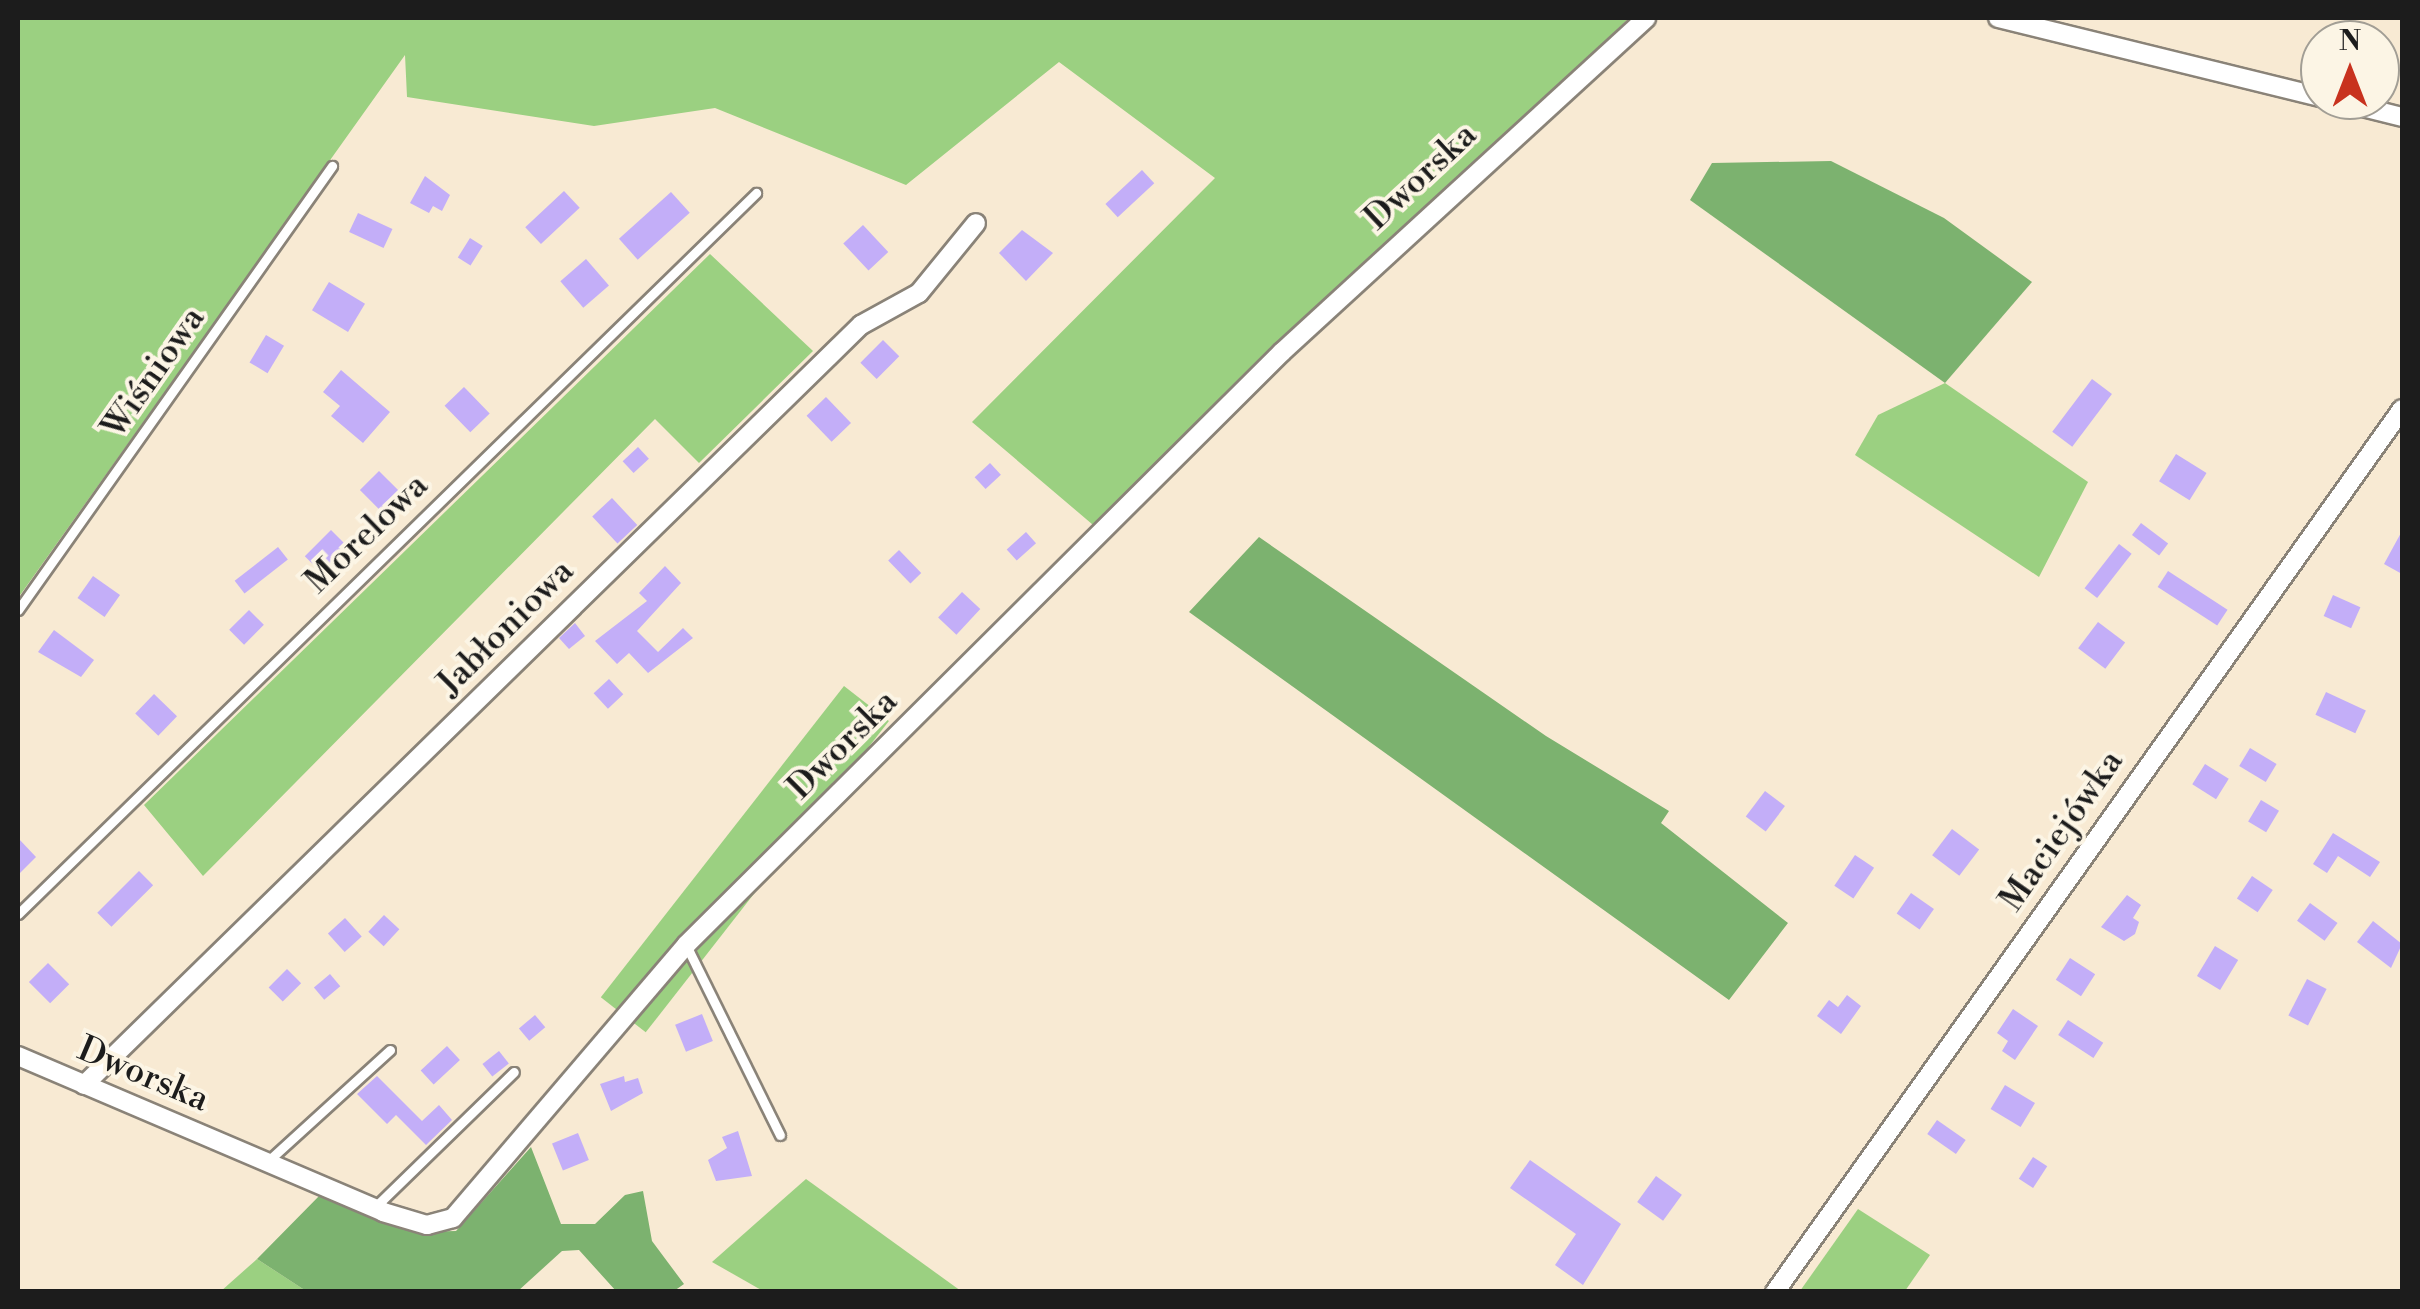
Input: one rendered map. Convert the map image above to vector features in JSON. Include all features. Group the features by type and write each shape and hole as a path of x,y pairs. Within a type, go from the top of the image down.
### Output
{"street":[{"name":"Dworska","path":"18,1056 374,1208 427,1225 442,1224 463,1210 686,946 1282,352 1646,18"},
{"path":"1998,18 2300,92"},
{"name":"Jabłoniowa","path":"84,1085 861,324 919,293 976,223"},
{"name":"Maciejówka","path":"1775,1292 2402,409"}],"lane":[{"name":"Wiśniowa","path":"18,610 332,166"},
{"name":"Morelowa","path":"18,914 756,193"},
{"path":"686,946 780,1135"},
{"path":"266,1162 390,1050"},
{"path":"374,1208 514,1072"}],"green space":[{"path":"18,18 1629,18 1099,530 972,422 1215,178 1059,62 906,185 715,108 594,126 407,97 405,55 18,598"},
{"path":"1831,161 1944,218 2032,282 1945,383 1690,200 1712,163"},
{"path":"710,254 813,351 699,463 655,419 203,876 144,805"},
{"path":"1945,383 2088,482 2039,577 1855,455 1878,415"},
{"path":"1259,537 1546,736 1669,811 1661,823 1788,923 1729,1000 1189,612"},
{"path":"844,686 889,721 646,1032 601,997"},
{"path":"531,1147 561,1224 595,1224 625,1195 643,1191 652,1241 684,1284 674,1291 616,1291 579,1250 562,1251 518,1291 306,1291 257,1259 323,1192 416,1232 456,1231"},
{"path":"806,1179 961,1291 763,1291 712,1262"},
{"path":"1858,1209 1930,1255 1905,1291 1800,1291"},
{"path":"257,1259 306,1291 220,1292"}],"building":[{"path":"1142,170 1154,183 1118,217 1105,204"},
{"path":"425,176 450,195 442,211 433,206 429,213 410,203"},
{"path":"564,191 580,208 541,244 525,227"},
{"path":"671,192 690,213 638,260 619,239"},
{"path":"358,213 392,229 384,248 349,232"},
{"path":"863,225 888,252 868,270 843,243"},
{"path":"1022,230 1053,253 1026,281 999,253"},
{"path":"470,238 483,246 471,265 458,258"},
{"path":"586,259 609,285 583,308 560,281"},
{"path":"329,282 365,304 348,332 312,310"},
{"path":"266,335 284,346 268,373 250,362"},
{"path":"883,340 899,356 877,379 860,363"},
{"path":"341,370 390,412 363,443 331,416 340,406 323,392"},
{"path":"2092,379 2112,394 2072,447 2052,432"},
{"path":"464,387 490,414 470,432 445,406"},
{"path":"826,397 851,423 832,442 807,416"},
{"path":"638,447 649,459 634,473 623,461"},
{"path":"2176,454 2207,473 2190,500 2159,481"},
{"path":"990,463 1001,475 986,489 975,477"},
{"path":"379,471 402,494 383,513 360,490"},
{"path":"612,498 637,525 617,543 592,516"},
{"path":"2141,523 2168,543 2159,555 2132,535"},
{"path":"331,530 347,546 321,572 305,556"},
{"path":"2402,531 2402,574 2384,564"},
{"path":"1026,532 1036,543 1017,561 1007,549"},
{"path":"2119,544 2132,554 2097,598 2085,588"},
{"path":"278,547 288,560 245,593 235,581"},
{"path":"899,550 921,573 910,583 888,560"},
{"path":"665,566 681,583 637,631 658,652 683,628 693,638 648,673 629,653 617,664 595,641 647,601 639,593"},
{"path":"2168,571 2228,610 2217,626 2158,587"},
{"path":"93,576 120,595 105,617 78,598"},
{"path":"962,592 980,609 956,635 938,618"},
{"path":"2333,595 2360,607 2351,628 2324,616"},
{"path":"249,610 264,625 244,645 229,630"},
{"path":"2098,622 2125,642 2105,669 2078,648"},
{"path":"575,623 585,636 569,649 559,638"},
{"path":"54,630 94,660 81,677 38,652"},
{"path":"609,679 623,694 608,709 594,693"},
{"path":"2326,692 2366,711 2355,733 2315,715"},
{"path":"154,694 177,716 158,736 135,713"},
{"path":"2250,748 2277,764 2266,782 2239,766"},
{"path":"2205,764 2229,779 2216,799 2192,784"},
{"path":"1765,791 1785,806 1766,832 1746,817"},
{"path":"2261,800 2279,811 2266,832 2248,821"},
{"path":"1952,829 1979,849 1959,876 1932,855"},
{"path":"2333,833 2380,862 2370,877 2338,856 2327,873 2313,864"},
{"path":"18,838 36,857 18,875"},
{"path":"1855,855 1874,868 1853,899 1834,886"},
{"path":"139,871 153,885 111,927 97,913"},
{"path":"2252,876 2273,890 2258,912 2237,898"},
{"path":"1911,893 1934,909 1920,930 1897,913"},
{"path":"2127,895 2141,905 2133,918 2139,922 2135,934 2124,941 2101,927"},
{"path":"2310,903 2338,923 2325,941 2297,921"},
{"path":"384,915 399,929 384,946 368,932"},
{"path":"345,918 362,937 345,952 328,933"},
{"path":"2373,921 2402,944 2391,968 2357,942"},
{"path":"2215,946 2238,960 2220,990 2197,976"},
{"path":"2070,958 2095,974 2081,996 2056,980"},
{"path":"48,963 69,984 50,1003 29,982"},
{"path":"287,969 301,983 283,1002 269,987"},
{"path":"330,974 340,986 324,1000 314,987"},
{"path":"2307,979 2327,989 2308,1026 2288,1016"},
{"path":"1847,995 1861,1006 1841,1034 1817,1016 1829,1000 1838,1007"},
{"path":"2013,1009 2038,1026 2015,1060 2002,1051 2008,1041 1997,1033"},
{"path":"702,1014 713,1041 686,1052 675,1025"},
{"path":"535,1015 545,1027 529,1041 519,1028"},
{"path":"2068,1020 2103,1043 2093,1058 2058,1035"},
{"path":"447,1046 460,1060 434,1084 421,1071"},
{"path":"499,1051 509,1064 492,1077 482,1064"},
{"path":"377,1076 422,1121 439,1105 452,1120 426,1145 396,1115 387,1124 357,1094"},
{"path":"624,1076 625,1082 638,1078 643,1093 611,1111 600,1084"},
{"path":"2005,1085 2035,1103 2021,1127 1991,1109"},
{"path":"1937,1120 1966,1140 1956,1154 1927,1134"},
{"path":"738,1131 752,1176 716,1181 708,1160 727,1148 722,1137"},
{"path":"578,1133 589,1160 563,1170 552,1143"},
{"path":"2033,1157 2047,1166 2033,1188 2019,1179"},
{"path":"1530,1160 1621,1224 1583,1285 1555,1265 1576,1234 1510,1188"},
{"path":"1656,1176 1682,1195 1663,1221 1637,1202"}]}
